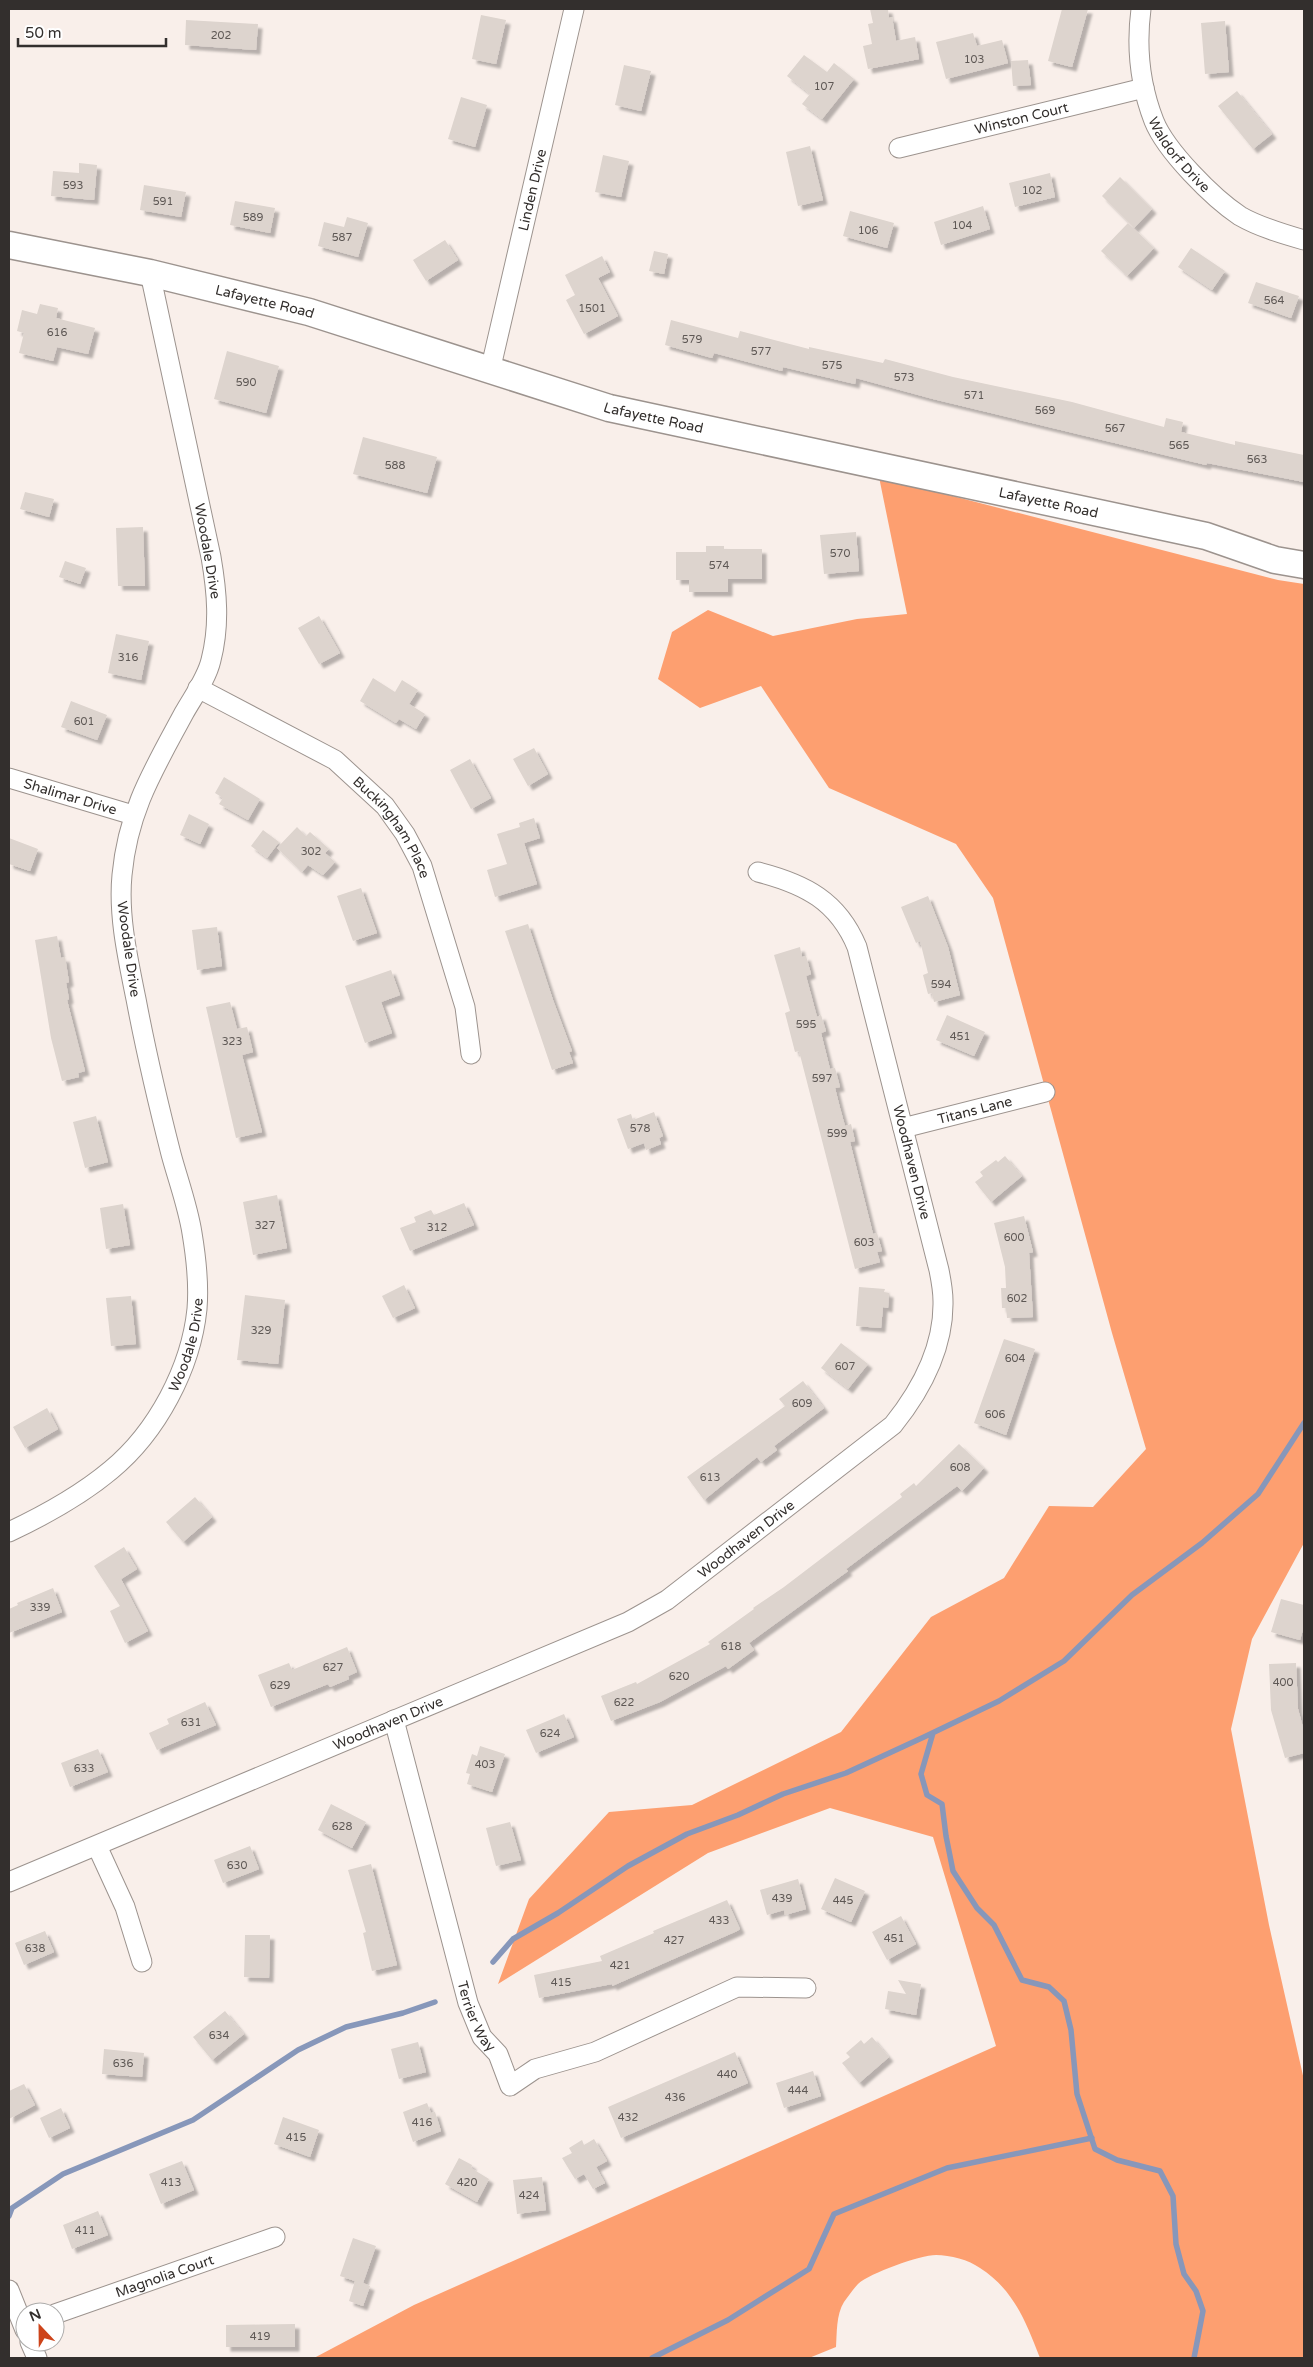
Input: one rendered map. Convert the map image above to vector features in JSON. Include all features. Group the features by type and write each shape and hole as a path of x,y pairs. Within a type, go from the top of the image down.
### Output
{"main road":[{"name":"Lafayette Road","path":"9,245 150,272 308,312 610,408 1206,536 1275,560 1304,565"}],"street":[{"name":"Linden Drive","path":"490,370 574,9"},
{"name":"Waldorf Drive","path":"1141,9 1138,31 1144,88 1155,123 1192,174 1213,196 1242,217 1304,240"},
{"name":"Winston Court","path":"899,148 1144,88"},
{"name":"Woodale Drive","path":"9,1532 46,1514 82,1492 113,1468 131,1449 157,1417 185,1362 193,1335 197,1307 192,1232 149,1071 125,938 121,880 124,848 132,815 155,764 211,662 218,600 211,557 150,272"},
{"name":"Buckingham Place","path":"198,688 335,760 385,806 405,834 422,866 464,1007 471,1054"},
{"name":"Shalimar Drive","path":"9,778 132,815"},
{"name":"Woodhaven Drive","path":"9,1882 628,1622 666,1600 894,1425 921,1386 930,1366 937,1342 943,1301 939,1270 857,948 849,928 830,906 815,895 789,880 758,872"},
{"name":"Titans Lane","path":"903,1128 1045,1092"},
{"name":"Terrier Way","path":"394,1720 468,2002 482,2037 498,2054 510,2086 535,2069 595,2052 737,1988 806,1988"},
{"path":"97,1846 125,1907 142,1962"},
{"name":"Magnolia Court","path":"65,2310 275,2237"},
{"path":"9,2290 15,2304"}],"shaded area":[{"path":"879,477 1278,580 1304,584 1304,1543 1252,1639 1231,1729 1269,1925 1304,2080 1304,2358 1040,2358 1018,2308 1002,2286 980,2268 965,2260 936,2255 896,2265 858,2284 841,2307 837,2324 836,2347 809,2358 314,2358 414,2305 996,2046 933,1837 830,1808 708,1853 498,1984 529,1899 609,1812 692,1805 841,1732 931,1617 1004,1578 1049,1506 1093,1507 1146,1449 1112,1333 993,898 956,844 829,788 761,686 700,708 658,679 672,632 708,610 773,636 857,619 907,614"}],"building":[{"path":"870,9 888,9 889,18 892,17 896,41 915,37 919,59 868,69 863,46 872,44 868,24 873,23"},
{"path":"1062,9 1088,9 1072,67 1048,61"},
{"path":"481,15 506,20 496,64 472,59"},
{"path":"186,20 258,24 256,50 185,45"},
{"path":"1225,21 1229,72 1205,74 1201,23"},
{"path":"973,33 977,46 1002,40 1008,63 946,79 936,42"},
{"path":"804,55 827,72 834,63 854,79 822,119 802,104 810,94 787,76"},
{"path":"1028,60 1031,85 1013,86 1011,61"},
{"path":"624,65 651,71 641,111 615,105"},
{"path":"1237,91 1272,134 1253,149 1218,106"},
{"path":"461,97 487,105 475,147 448,139"},
{"path":"810,146 823,200 798,206 786,152"},
{"path":"603,155 629,161 621,197 595,192"},
{"path":"79,163 97,165 94,200 51,196 53,171 79,173"},
{"path":"1050,173 1055,197 1015,207 1009,183"},
{"path":"1120,177 1152,209 1134,228 1102,196"},
{"path":"144,185 186,192 181,217 140,210"},
{"path":"235,201 275,208 270,233 230,225"},
{"path":"983,206 990,229 941,245 934,222"},
{"path":"850,211 894,223 887,248 843,236"},
{"path":"347,217 368,223 358,257 318,246 324,222 344,227"},
{"path":"1128,223 1154,248 1127,276 1101,251"},
{"path":"445,240 458,260 426,281 413,260"},
{"path":"1191,248 1225,271 1212,290 1178,267"},
{"path":"654,251 668,254 664,274 649,271"},
{"path":"602,256 610,272 598,278 618,316 584,334 566,300 575,295 565,275"},
{"path":"1256,282 1299,296 1291,318 1248,303"},
{"path":"40,304 58,308 56,318 95,328 88,354 57,347 53,361 19,353 24,333 17,331 22,310 37,314"},
{"path":"671,320 738,338 740,331 809,349 809,347 883,363 885,359 953,377 1072,402 1164,427 1166,418 1183,422 1181,432 1235,445 1235,441 1304,455 1304,482 1207,463 1206,465 933,399 856,378 855,384 783,367 782,371 714,353 712,358 665,345"},
{"path":"227,351 279,366 266,413 214,399"},
{"path":"363,437 437,457 427,493 353,474"},
{"path":"25,492 54,499 49,517 20,509"},
{"path":"143,527 145,586 118,586 116,528"},
{"path":"856,532 859,571 824,574 820,535"},
{"path":"706,546 724,546 724,549 762,549 762,579 728,579 728,592 689,592 689,580 676,580 676,552 706,552"},
{"path":"65,561 86,568 80,584 59,577"},
{"path":"319,616 340,653 319,664 298,628"},
{"path":"116,634 149,641 141,680 108,673"},
{"path":"373,678 395,692 402,680 418,690 409,704 425,714 416,729 399,719 396,723 360,701"},
{"path":"71,701 107,715 97,740 61,727"},
{"path":"534,748 548,774 528,786 513,759"},
{"path":"470,759 491,798 471,809 450,770"},
{"path":"224,777 260,799 248,820 219,804 223,798 215,793"},
{"path":"189,814 209,824 200,844 180,835"},
{"path":"534,818 540,838 524,843 537,884 495,897 487,870 507,864 497,834 520,827 519,823"},
{"path":"297,827 306,836 310,832 329,849 325,853 335,862 323,875 308,865 302,872 277,848"},
{"path":"263,830 279,842 267,858 251,846"},
{"path":"9,838 38,849 30,871 9,864"},
{"path":"361,888 377,933 353,941 337,896"},
{"path":"928,896 948,947 960,995 934,1002 932,993 928,994 923,975 928,973 920,941 916,943 901,907"},
{"path":"528,924 572,1051 569,1052 573,1063 552,1070 505,931"},
{"path":"217,927 222,966 197,970 192,930"},
{"path":"57,936 61,958 65,957 69,982 66,983 69,999 67,1000 85,1071 78,1073 79,1077 62,1081 51,1038 35,940"},
{"path":"800,947 802,957 806,956 811,974 806,976 817,1017 821,1015 826,1031 821,1033 830,1069 835,1068 840,1087 835,1088 845,1126 851,1124 855,1141 850,1142 873,1234 877,1233 882,1251 877,1252 880,1262 855,1269 799,1051 795,1052 785,1013 790,1011 774,955"},
{"path":"391,970 400,995 381,1002 392,1033 365,1043 345,986"},
{"path":"230,1002 237,1029 247,1027 253,1052 242,1055 262,1132 236,1138 206,1007"},
{"path":"947,1015 985,1032 974,1056 936,1040"},
{"path":"654,1112 663,1136 659,1138 661,1144 646,1150 644,1143 628,1149 617,1119 631,1114 633,1120"},
{"path":"96,1116 108,1162 85,1168 73,1122"},
{"path":"1005,1156 1022,1176 991,1202 975,1182 983,1176 980,1172"},
{"path":"277,1195 287,1248 253,1255 243,1202"},
{"path":"464,1203 474,1225 410,1251 400,1228 416,1222 414,1217 431,1210 434,1215"},
{"path":"123,1204 130,1245 106,1249 100,1208"},
{"path":"1024,1216 1033,1252 1029,1253 1033,1317 1007,1318 1006,1308 1002,1308 1001,1288 1006,1288 1005,1267 994,1223"},
{"path":"404,1285 415,1308 393,1318 382,1296"},
{"path":"859,1287 885,1289 884,1292 889,1293 888,1308 883,1307 881,1328 856,1326"},
{"path":"245,1295 285,1300 278,1364 237,1360"},
{"path":"131,1296 136,1344 111,1346 106,1298"},
{"path":"1004,1339 1035,1349 1006,1435 974,1423"},
{"path":"841,1343 868,1364 848,1389 821,1368"},
{"path":"803,1381 824,1408 774,1446 777,1450 761,1462 757,1457 704,1500 687,1477 785,1406 779,1399"},
{"path":"47,1408 58,1429 25,1448 13,1427"},
{"path":"959,1444 984,1468 962,1491 957,1486 846,1569 848,1571 749,1643 754,1650 728,1669 726,1666 660,1702 611,1721 601,1696 636,1682 637,1684 710,1644 708,1642 902,1497 900,1494 914,1483 916,1486"},
{"path":"195,1497 212,1517 183,1542 166,1522"},
{"path":"124,1547 137,1569 121,1579 148,1631 125,1643 110,1611 120,1606 94,1566"},
{"path":"53,1588 62,1612 9,1633 9,1609 18,1605 17,1603"},
{"path":"1281,1599 1304,1605 1304,1626 1300,1640 1271,1632"},
{"path":"347,1647 357,1672 348,1676 349,1679 330,1687 328,1684 271,1707 258,1675 289,1663 292,1670"},
{"path":"1296,1663 1298,1709 1304,1731 1304,1753 1285,1758 1271,1710 1269,1664"},
{"path":"205,1702 216,1725 157,1750 149,1733 169,1724 167,1719"},
{"path":"564,1714 574,1737 536,1753 526,1730"},
{"path":"480,1746 505,1754 492,1792 467,1784 470,1774 466,1773 472,1754 477,1756"},
{"path":"98,1749 108,1772 70,1787 61,1763"},
{"path":"331,1804 366,1822 352,1848 318,1830"},
{"path":"510,1822 521,1860 496,1866 486,1828"},
{"path":"250,1846 259,1869 223,1883 214,1860"},
{"path":"371,1864 397,1965 372,1971 363,1933 366,1932 348,1870"},
{"path":"835,1878 865,1891 851,1922 821,1909"},
{"path":"798,1879 806,1909 785,1915 784,1910 767,1915 760,1890"},
{"path":"727,1900 740,1929 737,1931 612,1986 612,1984 539,1998 534,1975 602,1961 600,1956"},
{"path":"901,1916 916,1944 887,1960 872,1932"},
{"path":"45,1931 54,1952 24,1965 15,1943"},
{"path":"245,1935 270,1935 269,1978 244,1977"},
{"path":"898,1980 921,1984 916,2015 885,2009 888,1991 906,1994"},
{"path":"225,2011 244,2034 212,2060 193,2037"},
{"path":"872,2037 889,2057 859,2083 842,2063 850,2057 846,2053 861,2040 864,2044"},
{"path":"418,2042 426,2072 399,2079 391,2049"},
{"path":"104,2049 144,2053 142,2077 102,2074"},
{"path":"735,2052 748,2083 621,2138 608,2107"},
{"path":"813,2071 821,2096 784,2108 776,2083"},
{"path":"24,2084 35,2105 9,2119 9,2091"},
{"path":"427,2103 431,2113 435,2112 441,2131 413,2142 403,2112"},
{"path":"61,2108 70,2128 49,2138 40,2118"},
{"path":"283,2117 319,2130 310,2157 274,2144"},
{"path":"594,2139 607,2161 596,2167 605,2183 593,2189 584,2174 575,2179 562,2158 572,2153 569,2148 582,2140 584,2145"},
{"path":"459,2158 472,2165 471,2168 489,2179 477,2202 445,2184"},
{"path":"182,2161 194,2190 161,2204 149,2174"},
{"path":"542,2177 546,2210 517,2214 513,2180"},
{"path":"98,2211 108,2235 72,2249 63,2225"},
{"path":"353,2238 376,2246 363,2283 370,2286 363,2306 349,2301 355,2281 340,2276"},
{"path":"295,2324 295,2347 226,2347 226,2325"}],"waterway":[{"path":"493,1962 513,1939 558,1913 628,1866 687,1834 738,1815 783,1794 846,1773 999,1701 1064,1661 1132,1595 1202,1543 1258,1494 1304,1423"},
{"path":"933,1733 921,1774 927,1795 942,1804 953,1871 977,1908 994,1925 1022,1980 1049,1987 1064,2001 1071,2030 1077,2094 1095,2149 1117,2160 1160,2171 1173,2196 1176,2244 1184,2274 1196,2291 1203,2311 1194,2358"},
{"path":"9,2216 12,2208 63,2174 193,2120 298,2050 346,2027 403,2013 435,2002"},
{"path":"652,2358 728,2320 809,2269 834,2214 947,2168 1092,2138"}]}
